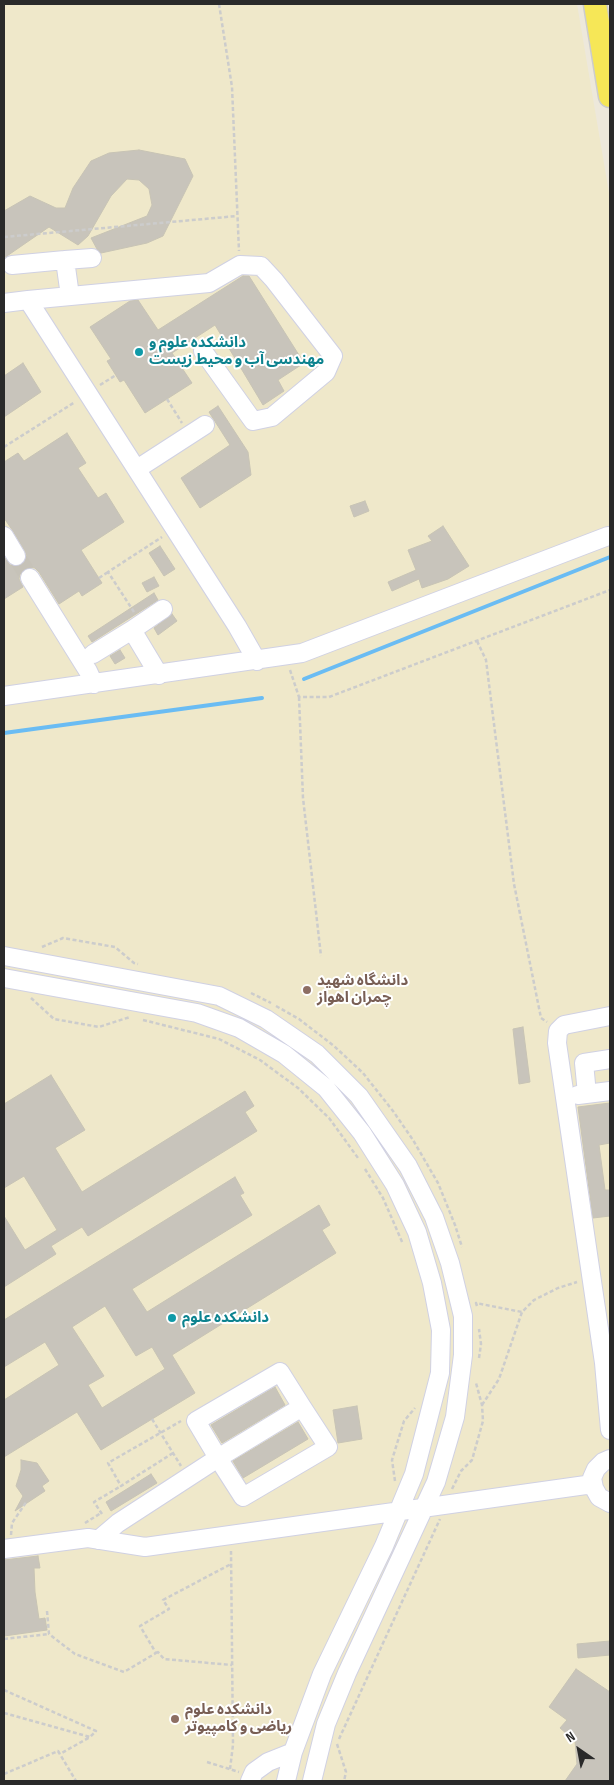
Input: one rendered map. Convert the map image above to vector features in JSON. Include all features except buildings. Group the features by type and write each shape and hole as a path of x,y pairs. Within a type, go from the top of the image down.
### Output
{"main road":[{"path":"595,4 610,96"}],"lane":[{"path":"12,265 92,258"},
{"path":"65,260 70,296"},
{"path":"4,303 209,283 240,265 261,266 333,356 326,372 272,417 253,421 203,351"},
{"path":"28,300 237,626 257,661"},
{"path":"137,469 205,425"},
{"path":"4,536 16,556"},
{"path":"4,696 302,653 608,536"},
{"path":"30,578 88,671 94,684"},
{"path":"94,654 163,609"},
{"path":"137,627 158,674"},
{"path":"286,1781 293,1752 322,1674 384,1546 414,1474 440,1373 441,1330 432,1283 417,1232 395,1185 362,1133 326,1088 284,1054 239,1028 197,1013 8,980 10,957 219,996 266,1019 317,1054 360,1096 408,1166 434,1217 450,1263 463,1316 463,1355 455,1417 436,1482 347,1673 330,1716 312,1781"},
{"path":"610,1016 564,1025 558,1031 557,1043 592,1277 607,1363 610,1430"},
{"path":"587,1094 584,1063 610,1060"},
{"path":"565,1097 610,1091"},
{"path":"280,1372 328,1448 242,1497 218,1458 196,1422 280,1372"},
{"path":"7,1549 88,1538 104,1534 118,1522 302,1407"},
{"path":"610,1459 603,1462 596,1469 592,1478 594,1488 599,1497 610,1503"},
{"path":"104,1534 145,1547 593,1484"},
{"path":"244,1775 254,1772 268,1762 293,1752"}],"path":[{"path":"219,4 232,87 240,265"},
{"path":"4,237 237,216"},
{"path":"4,447 116,375"},
{"path":"167,399 190,435"},
{"path":"99,578 175,529"},
{"path":"108,572 137,627"},
{"path":"299,697 329,697 610,590"},
{"path":"477,640 486,660 514,884 541,1018 558,1031"},
{"path":"285,656 299,697 303,798 321,956"},
{"path":"25,994 54,1019 99,1027 131,1017"},
{"path":"140,1019 219,1039 260,1060 298,1088 329,1118 360,1160"},
{"path":"364,1167 383,1198 404,1247"},
{"path":"482,1405 499,1379 522,1312 534,1300 558,1288 592,1277"},
{"path":"395,1485 392,1460 404,1421 417,1404"},
{"path":"122,1486 108,1463 185,1418"},
{"path":"152,1419 188,1478"},
{"path":"104,1534 94,1502 173,1453"},
{"path":"7,1549 12,1523 27,1502"},
{"path":"230,1769 233,1746 231,1535"},
{"path":"156,1654 140,1626 169,1609 163,1600 231,1564"},
{"path":"47,1611 49,1634"},
{"path":"4,1639 49,1634 75,1654 124,1672 158,1652 164,1660 232,1665"},
{"path":"4,1690 96,1731 90,1737 60,1754"},
{"path":"4,1714 90,1737"},
{"path":"4,1774 58,1751 76,1781"},
{"path":"208,1762 244,1775"}],"shaded area":[{"name":"دانشگاه شهید چمران اهواز","path":"4,4 577,4 610,199 610,1781 4,1781"}],"waterway":[{"path":"304,679 610,557"},
{"path":"4,733 262,698"}],"tunnel":[{"path":"16,556 30,578"}],"place":[{"name":"دانشکده علوم و مهندسی آب و محیط زیست","path":"139,352"},
{"name":"دانشگاه شهید چمران اهواز","path":"307,990"},
{"name":"دانشکده علوم","path":"172,1318"},
{"name":"دانشکده علوم ریاضی و کامپیوتر","path":"175,1719"}]}
